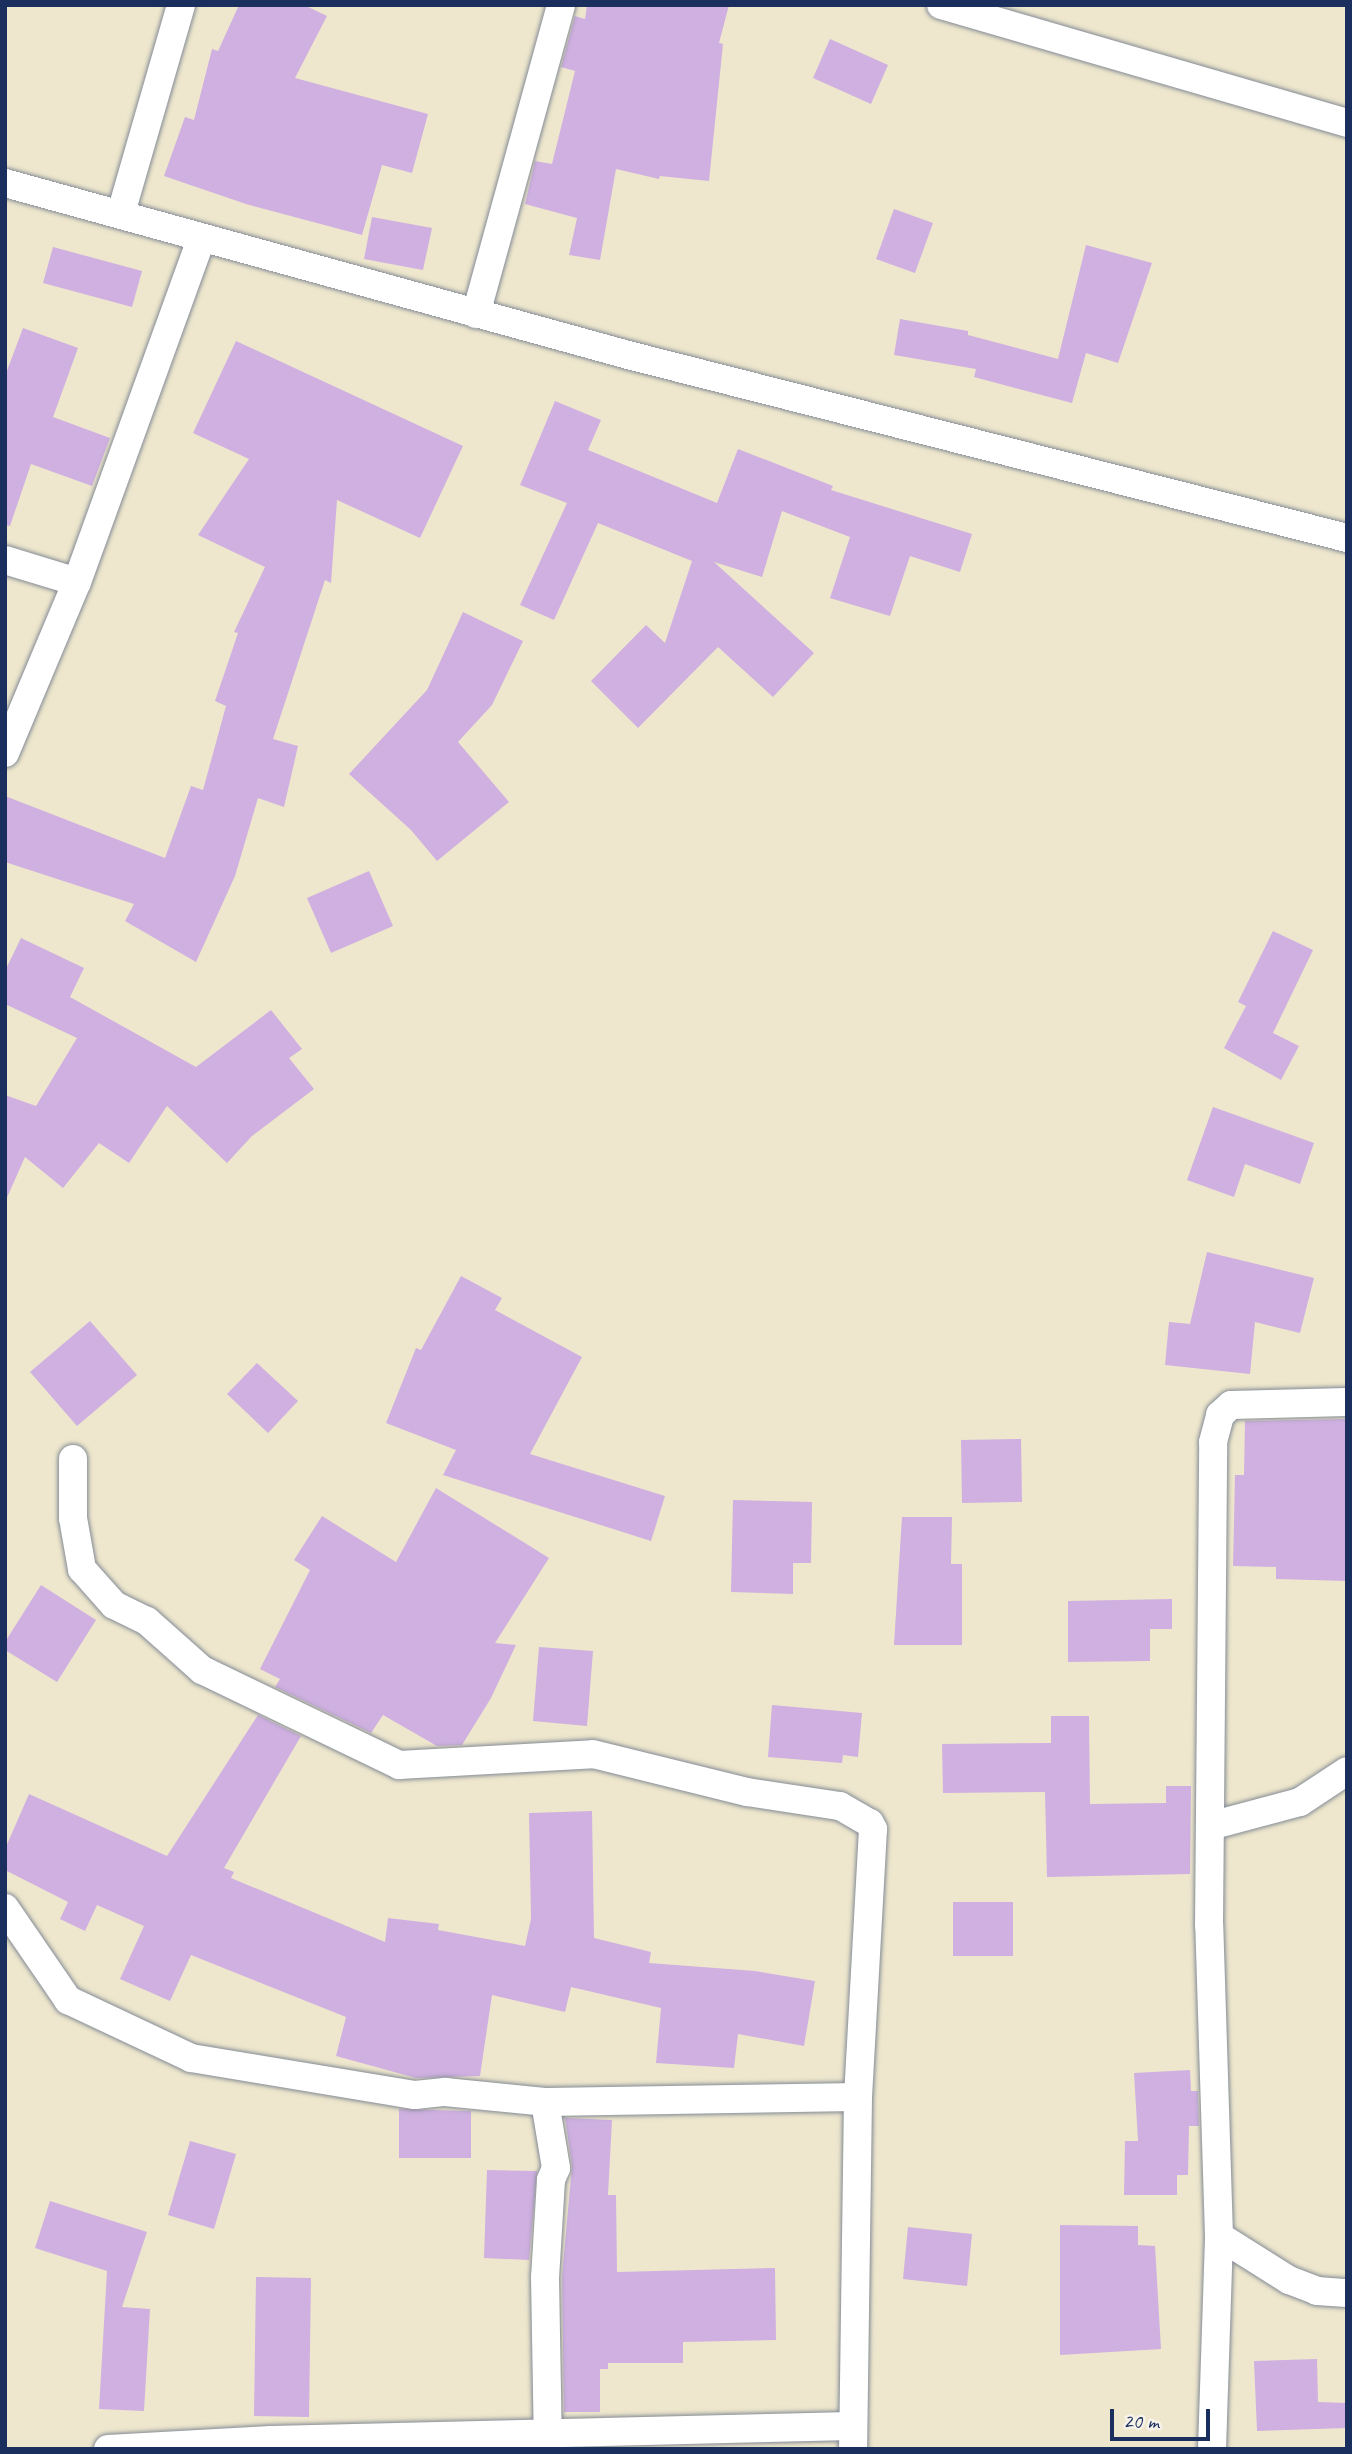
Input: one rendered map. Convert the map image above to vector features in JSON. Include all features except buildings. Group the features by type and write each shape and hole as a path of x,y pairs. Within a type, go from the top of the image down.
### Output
{"street":[{"path":"121,213 180,5"},
{"path":"476,314 561,5"},
{"path":"942,5 1347,123"},
{"path":"5,183 121,213 201,239 476,314 1347,538"},
{"path":"5,753 77,582 201,239"},
{"path":"5,560 77,582"},
{"path":"1212,2449 1219,2236 1210,1826 1213,1442 1220,1415 1231,1405 1347,1402"},
{"path":"73,1459 73,1518 82,1569 114,1605 147,1621 202,1670 399,1765 593,1754 747,1792 840,1806 862,1815 873,1829 858,2097 852,2438 547,2440 518,2436 271,2440 108,2449"},
{"path":"1210,1826 1300,1802 1347,1771"},
{"path":"5,1908 68,2000 191,2058 302,2079 352,2081 415,2095 445,2092 545,2102 858,2097"},
{"path":"545,2102 556,2168 551,2180 545,2277 547,2440"},
{"path":"1219,2236 1289,2280 1317,2291 1347,2293"}]}
